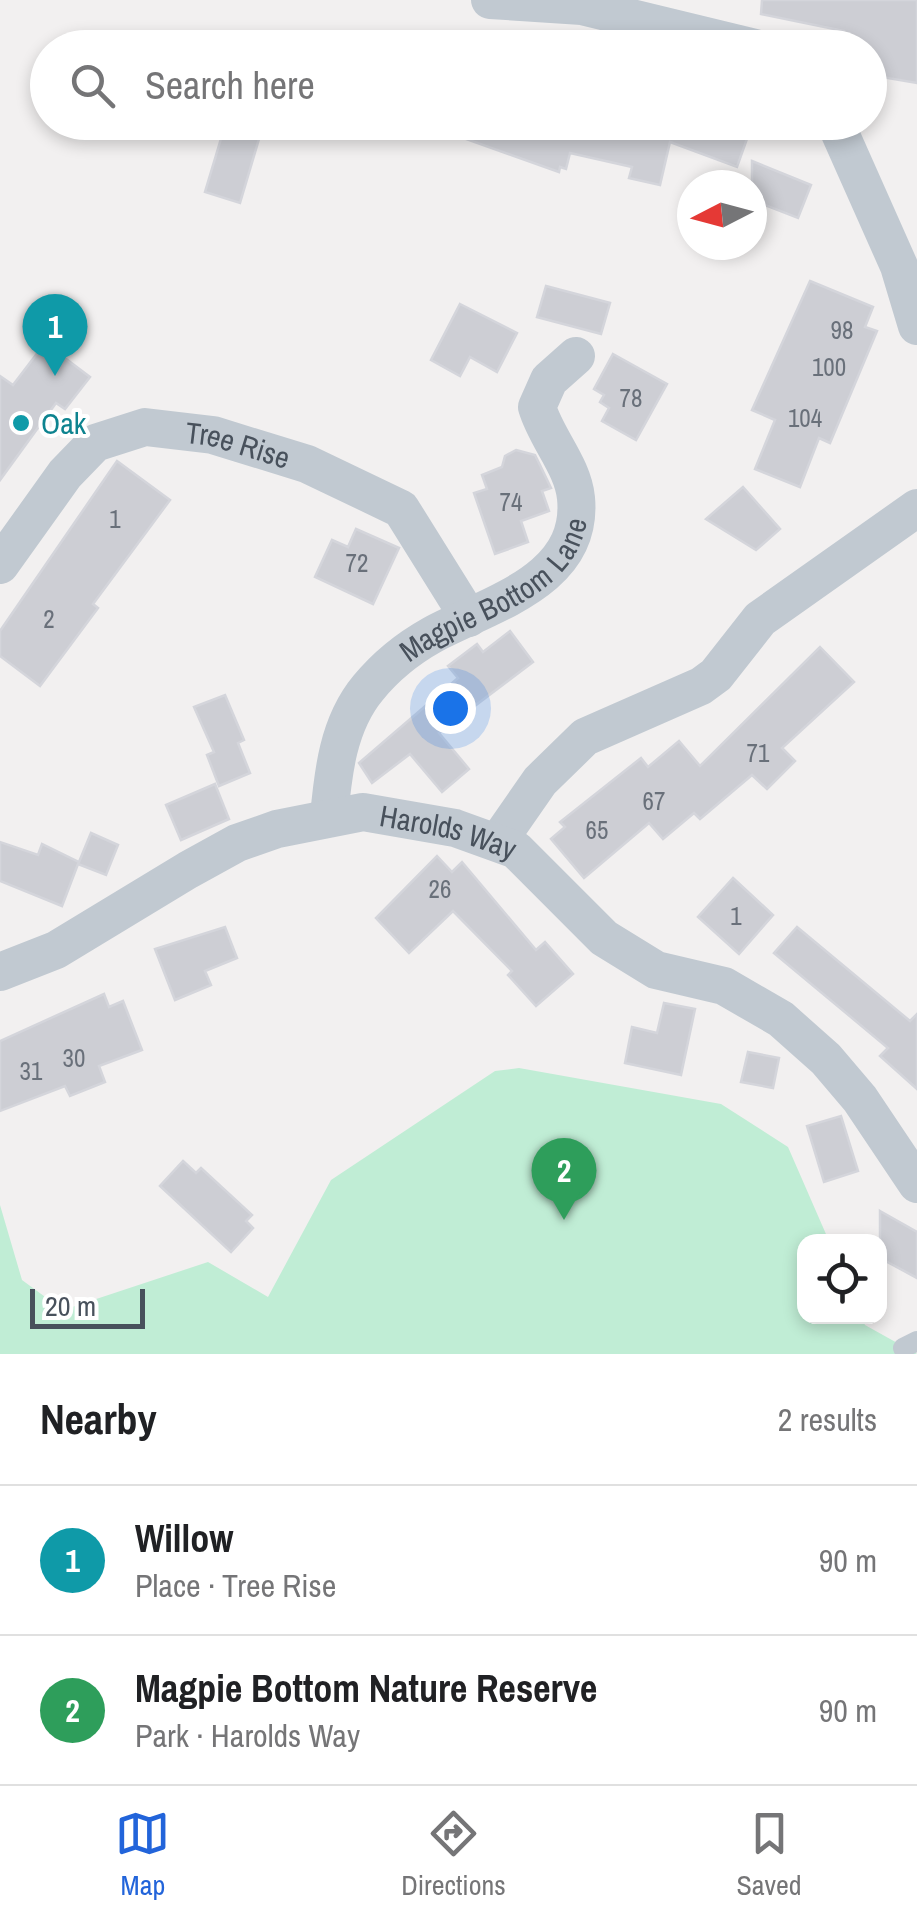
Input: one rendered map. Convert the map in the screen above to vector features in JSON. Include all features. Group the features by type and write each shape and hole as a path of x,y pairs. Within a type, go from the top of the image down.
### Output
{"street":[{"path":"490,0 582,6 681,30"},
{"path":"844,140 908,261 917,326"},
{"name":"Magpie Bottom Lane","path":"329,818 334,762 350,718 366,690 397,657 516,596 546,574 568,542 576,495 537,407 549,380 576,356"},
{"name":"Tree Rise","path":"0,565 65,474 95,443 145,427 213,435 307,464 402,509 469,618"},
{"path":"499,840 540,781 585,737 701,686 716,675 760,620 917,508"},
{"name":"Harolds Way","path":"0,972 56,950 237,844 329,818 363,812 499,840 516,850 604,938 656,970 724,986 781,1020 826,1059 860,1099 917,1184"}],"green space":[{"path":"519,1068 721,1104 788,1147 826,1234 797,1234 797,1324 864,1324 917,1354 0,1354 0,1205 22,1280 63,1310 208,1262 268,1297 331,1180 495,1071"}],"building":[{"path":"762,0 917,0 917,83 887,78 887,30 839,30 761,14"},
{"path":"221,140 259,140 240,203 205,192"},
{"path":"469,140 747,140 737,167 670,142 660,185 629,178 632,167 570,153 566,169 560,167 559,172"},
{"path":"752,161 811,185 798,218 767,206 767,170 752,170"},
{"path":"810,281 873,307 865,327 877,331 830,443 819,438 800,487 755,469 775,420 752,410"},
{"path":"546,286 610,303 601,334 537,317"},
{"path":"460,304 517,333 497,372 470,357 460,376 431,360"},
{"path":"45,343 90,377 65,409 56,403 0,480 0,376 13,385"},
{"path":"613,354 667,384 636,440 602,421 609,408 600,402 604,395 594,389"},
{"path":"516,450 535,455 551,488 542,491 549,511 521,521 528,542 495,554 474,493 487,489 482,475 502,467 505,456"},
{"path":"117,461 170,500 93,604 98,608 40,686 0,656 0,631"},
{"path":"743,487 780,529 756,550 706,519"},
{"path":"356,529 399,548 373,604 315,577 332,540 348,547"},
{"path":"510,631 533,662 439,733 469,769 442,792 410,754 372,783 359,763 458,678 448,666 477,644 483,652"},
{"path":"820,647 854,682 782,748 795,761 767,789 752,775 700,819 694,813 663,839 649,823 584,878 551,839 565,827 560,822 641,758 648,767 679,741 700,766"},
{"path":"225,695 244,740 238,743 250,773 219,786 207,755 214,752 194,707"},
{"path":"215,784 229,819 181,840 166,805"},
{"path":"91,833 118,845 106,875 78,864 62,906 0,881 0,842 38,855 42,844 79,862"},
{"path":"437,856 452,872 462,862 536,950 545,942 573,974 536,1006 508,975 512,971 453,911 409,953 376,918"},
{"path":"733,878 773,915 739,954 698,917"},
{"path":"225,927 237,958 205,971 211,985 175,1000 155,949"},
{"path":"797,927 910,1021 917,1014 917,1089 880,1056 888,1048 774,953"},
{"path":"104,994 109,1007 123,1001 142,1050 99,1066 105,1082 70,1096 65,1086 0,1111 0,1041"},
{"path":"664,1003 695,1009 681,1075 625,1063 632,1027 657,1033"},
{"path":"748,1052 779,1058 773,1088 741,1082"},
{"path":"841,1116 858,1171 824,1182 807,1126"},
{"path":"183,1161 196,1173 201,1168 252,1215 246,1221 253,1228 231,1252 160,1186"},
{"path":"880,1211 917,1232 917,1278 887,1262 887,1234 880,1234"}],"place":[{"name":"Willow","path":"55,376"},
{"name":"Oak","path":"21,423"},
{"name":"Magpie Bottom Nature Reserve","path":"564,1220"}]}
